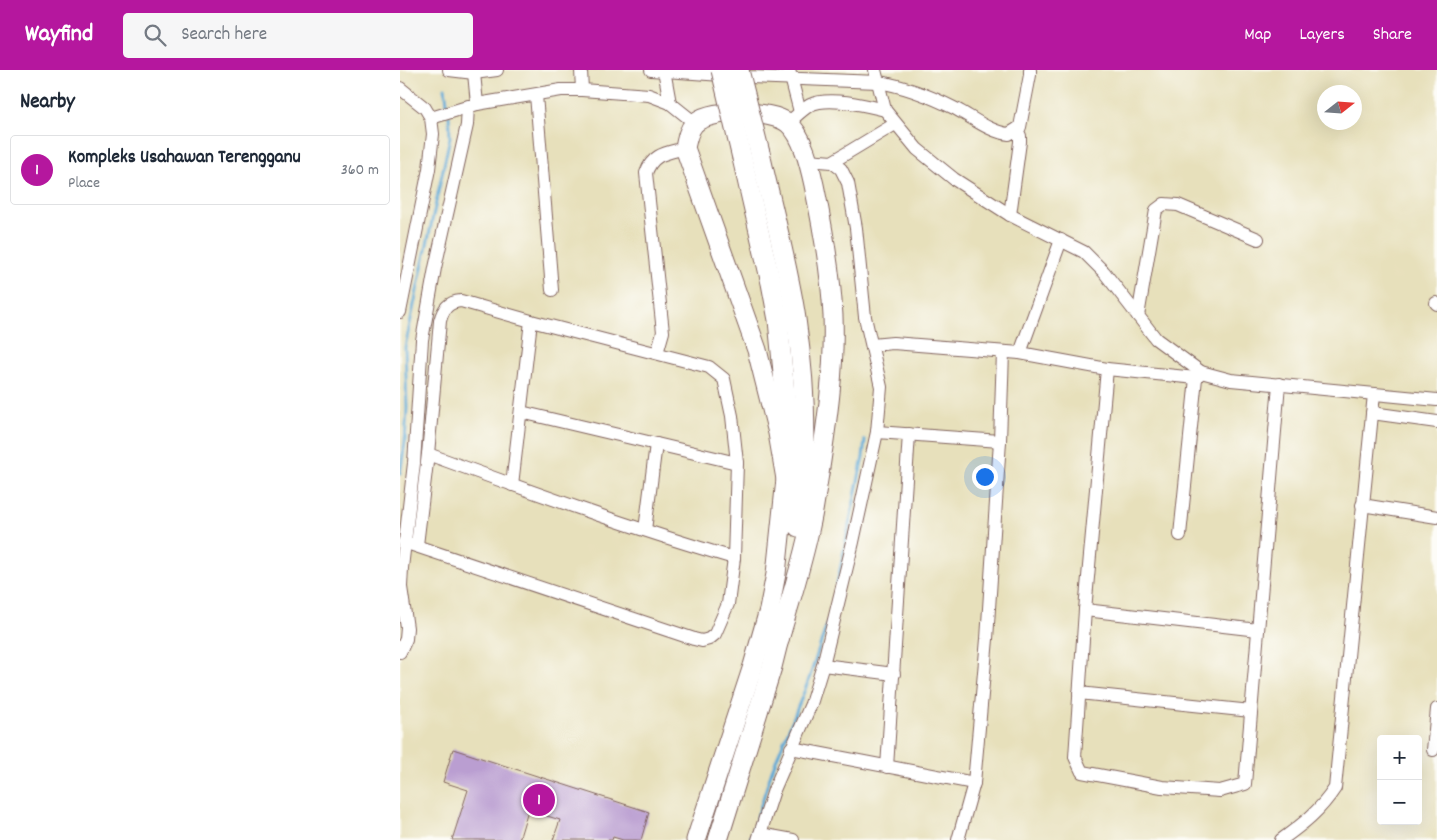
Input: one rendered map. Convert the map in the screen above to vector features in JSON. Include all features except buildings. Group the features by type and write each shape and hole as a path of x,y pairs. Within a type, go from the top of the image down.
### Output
{"main road":[{"path":"721,70 751,156 796,320 805,414 804,468 799,522 778,643"},
{"path":"696,840 753,666 769,610 776,574 786,479 788,425 778,320 739,70"},
{"path":"718,840 778,643 810,526 825,438 832,371 833,317 831,279 814,185 794,118 736,112 711,115 695,123 688,133 686,148 756,350 778,433 786,479"}],"street":[{"path":"449,70 472,95 536,95 561,90 582,90 669,97"},
{"path":"434,116 472,95 497,70"},
{"path":"581,70 582,90"},
{"path":"695,123 669,97 661,72 789,74 878,79 941,102 1001,133 1009,134 1020,127 1030,70"},
{"path":"789,74 794,118"},
{"path":"878,79 884,106 895,124 916,149 954,179 1010,215 1084,252 1094,260 1156,339 1199,375"},
{"path":"400,88 434,116"},
{"path":"410,544 424,323 472,95"},
{"path":"536,95 552,290"},
{"path":"794,118 811,105 824,101 884,106"},
{"path":"400,312 404,269 429,168 434,116"},
{"path":"832,162 895,124"},
{"path":"1010,215 1020,142 1017,130"},
{"path":"657,353 663,332 646,173 649,164 657,156 686,148"},
{"path":"793,840 759,837 774,790 811,704 823,665 877,432 881,387 865,317 856,228 848,183 841,169 832,162 808,160"},
{"path":"1138,316 1156,210 1164,204 1178,205 1258,239"},
{"path":"1020,353 1061,240"},
{"path":"400,652 406,639 407,628 401,587 428,454 440,321 446,307 453,302 461,301 709,367 724,379 732,416 737,463 734,558 728,604 715,634 709,639 702,641 694,640 410,544"},
{"path":"512,485 532,321"},
{"path":"872,345 893,343 1020,353 1107,369 1199,375 1231,380 1437,400"},
{"path":"958,840 974,784 987,639 1000,441 1003,352"},
{"path":"1107,369 1085,610 1075,757 1082,772 1162,787 1220,792 1245,784 1279,384"},
{"path":"1180,535 1199,375"},
{"path":"1281,840 1320,809 1335,788 1374,394"},
{"path":"521,412 737,463"},
{"path":"1372,413 1437,422"},
{"path":"877,432 1000,441"},
{"path":"888,767 909,434"},
{"path":"645,530 656,444"},
{"path":"428,454 512,485 734,558"},
{"path":"1362,506 1437,516"},
{"path":"1085,610 1258,630"},
{"path":"823,665 894,674"},
{"path":"1079,693 1251,711"},
{"path":"1433,750 1437,709"},
{"path":"791,748 974,784"}],"waterway":[{"path":"445,88 448,110"},
{"path":"400,474 405,442 407,408 405,347 450,137 449,116"},
{"path":"837,584 865,440"},
{"path":"750,840 772,770 808,682 828,621"}],"place":[{"name":"Kompleks Usahawan Terengganu","path":"539,800"}]}
